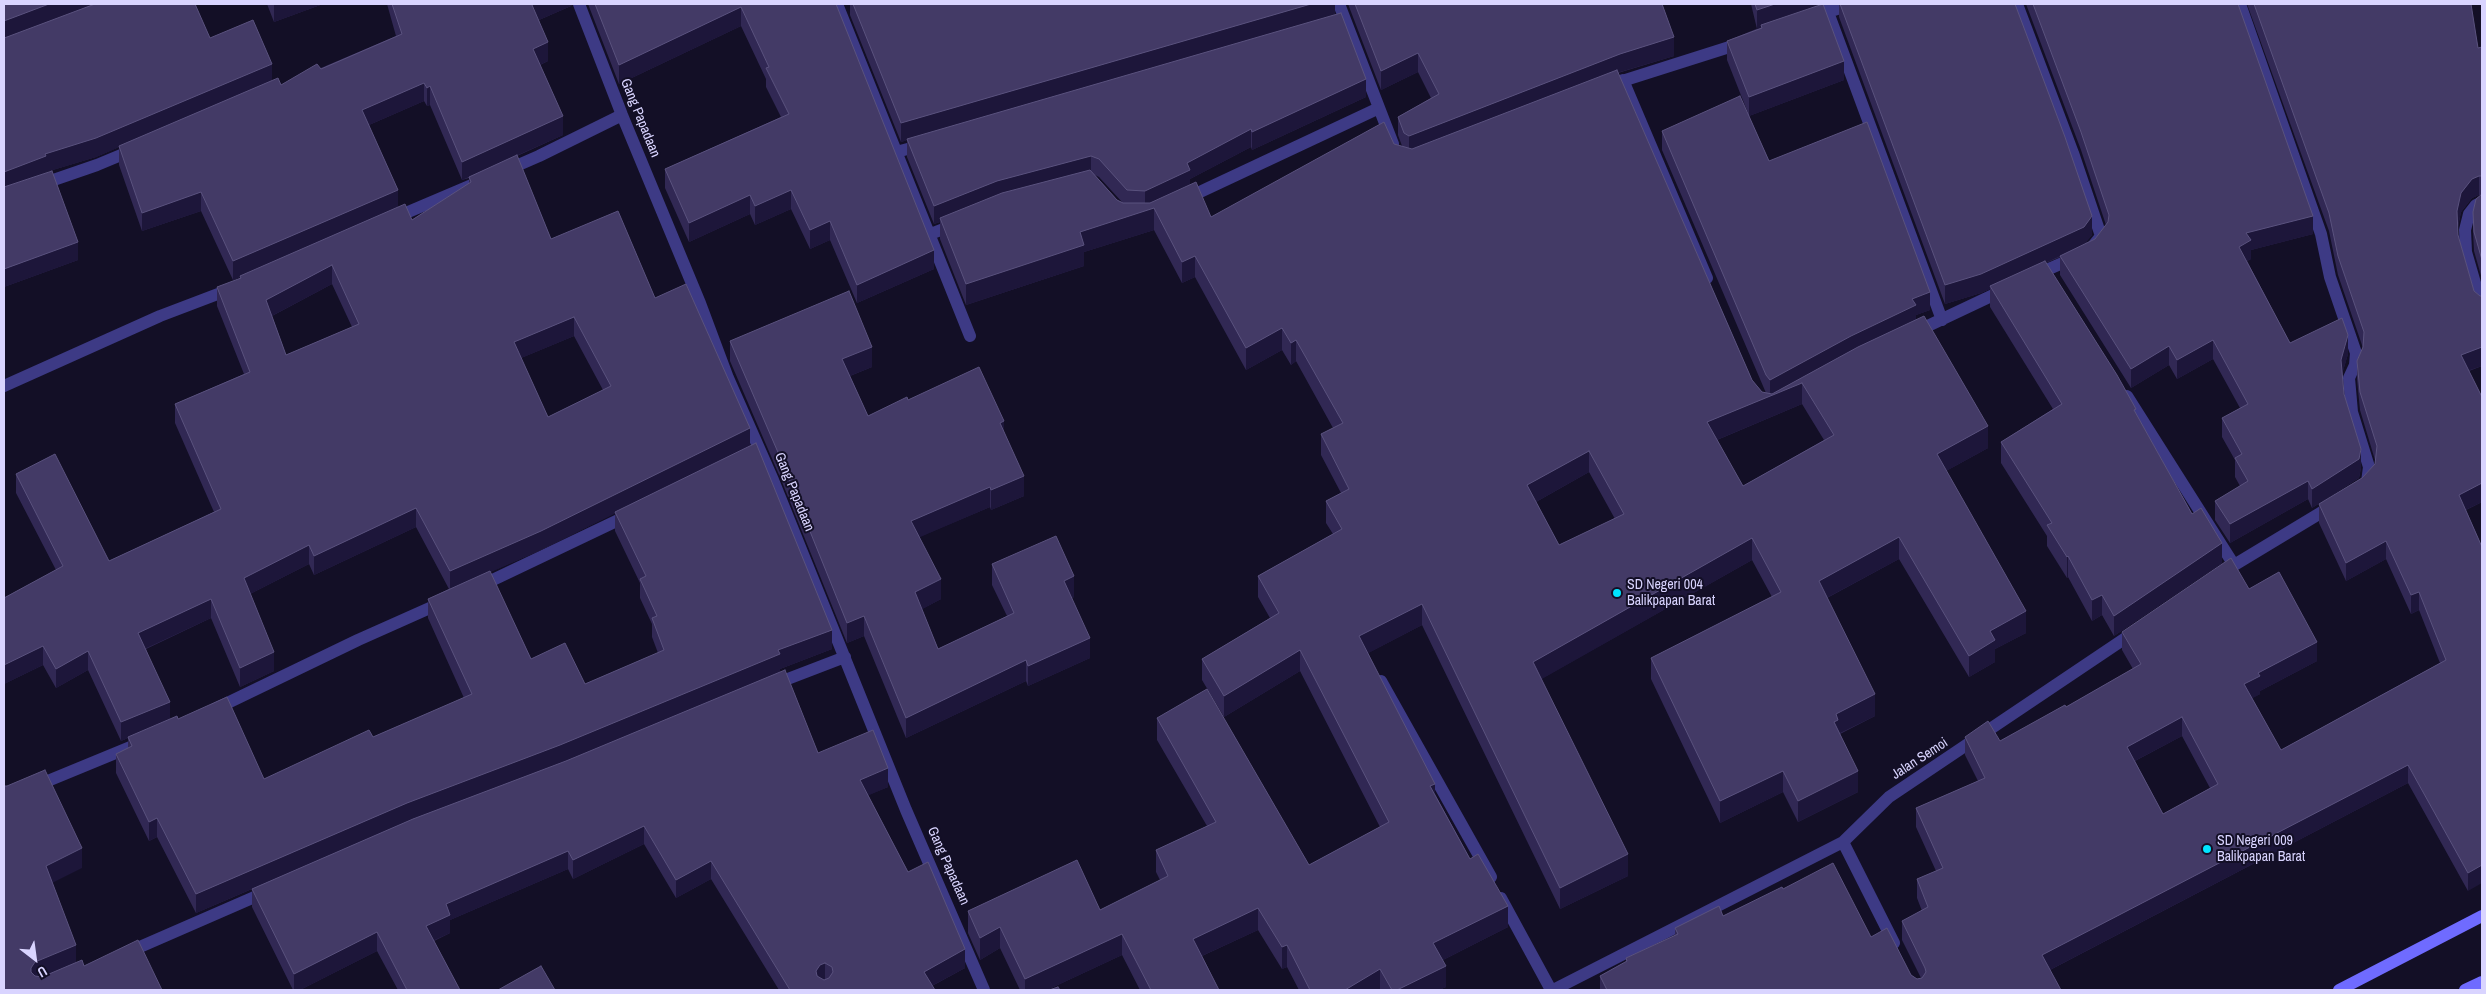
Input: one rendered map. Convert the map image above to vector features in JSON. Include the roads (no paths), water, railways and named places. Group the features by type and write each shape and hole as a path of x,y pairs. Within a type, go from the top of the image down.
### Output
{"main road":[{"path":"2339,990 2482,916"},
{"path":"2465,990 2482,982"}],"street":[{"name":"Gang Papadaan","path":"579,4 622,115 700,303 756,453 845,657 906,810 965,941 984,990"},
{"path":"1339,4 1340,22 1379,108 1398,158"},
{"path":"1802,21 1827,8 1852,4"},
{"path":"1907,336 2050,274 2088,252 2101,236 2073,153 2017,4"},
{"path":"2209,581 2345,498 2367,482 2369,468 2352,412 2349,378 2355,365 2356,353 2330,277 2320,234 2240,4"},
{"path":"842,7 928,235 970,336"},
{"path":"1827,8 1942,320"},
{"path":"1604,87 1758,37"},
{"path":"1623,80 1713,291"},
{"path":"1174,204 1379,108"},
{"path":"383,223 539,156 622,115"},
{"path":"896,152 934,141"},
{"path":"30,188 97,165 142,146"},
{"path":"2482,202 2476,205 2469,214 2465,230 2466,252 2482,307"},
{"path":"928,235 972,217"},
{"path":"4,386 160,316 241,285"},
{"path":"2122,388 2234,564"},
{"path":"200,716 358,640 544,557 639,510"},
{"name":"Jalan Semoi","path":"1552,990 1843,842 1890,797 2144,626"},
{"path":"757,691 845,657"},
{"path":"1380,679 1490,874 1552,990"},
{"path":"4,799 149,739"},
{"path":"1843,842 1900,956"},
{"path":"117,957 280,886"}],"place":[{"name":"SD Negeri 004 Balikpapan Barat","path":"1617,593"},
{"name":"SD Negeri 009 Balikpapan Barat","path":"2207,849"}]}
